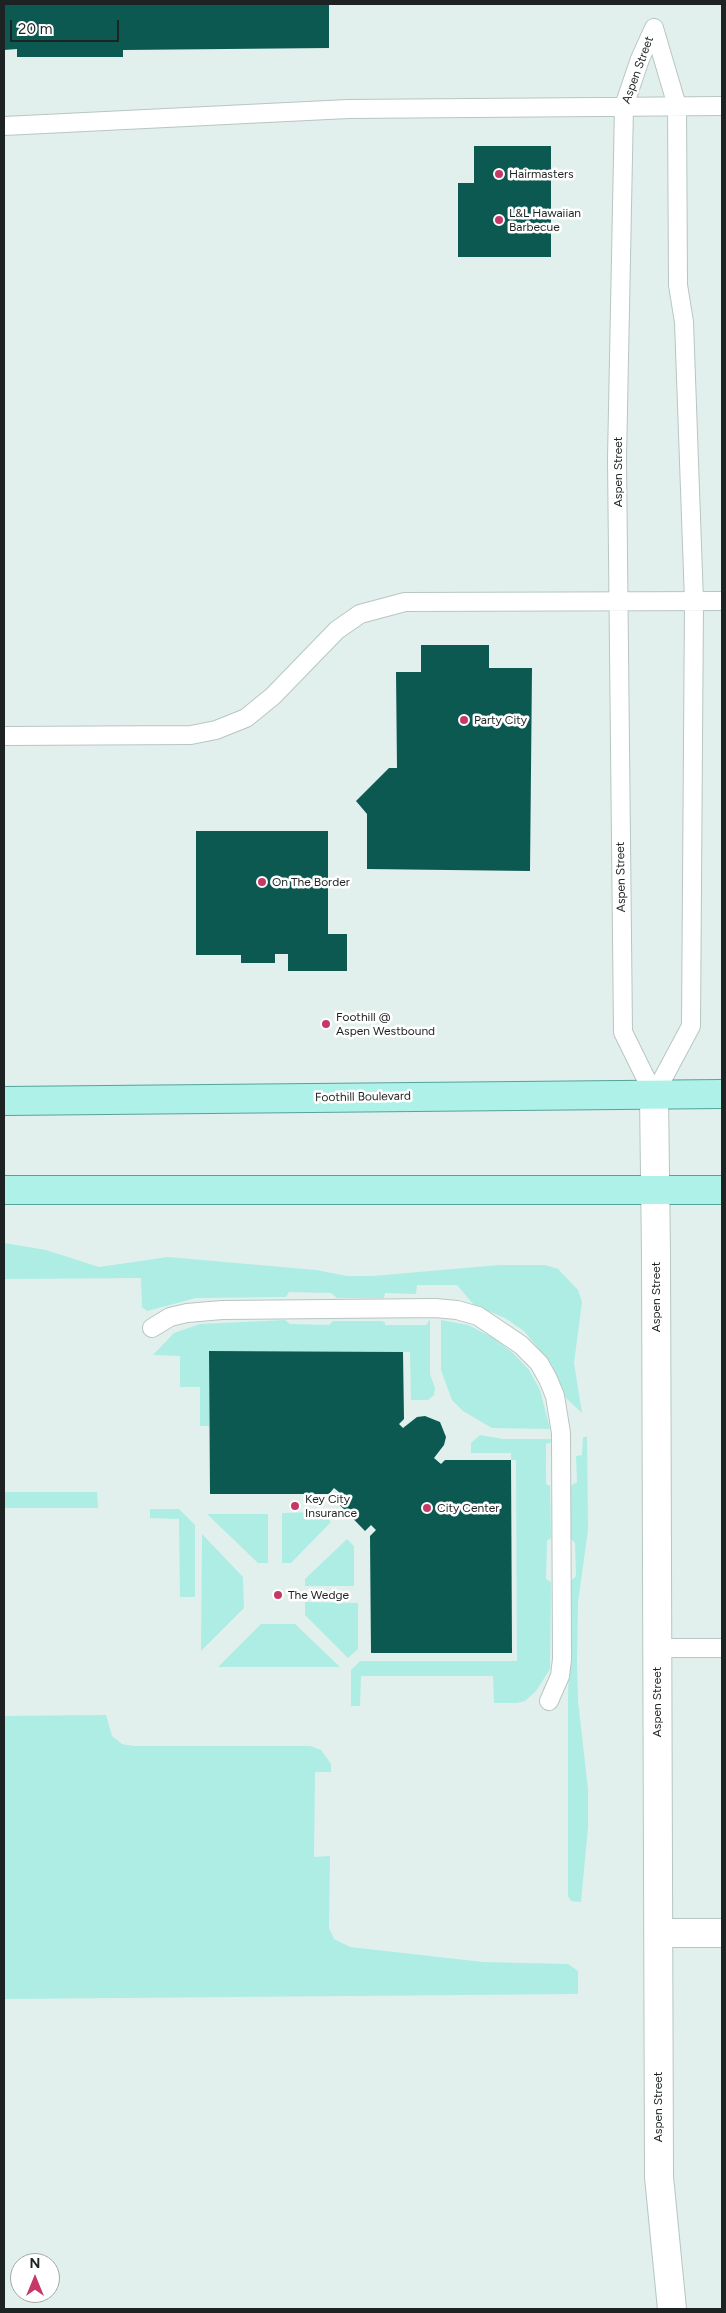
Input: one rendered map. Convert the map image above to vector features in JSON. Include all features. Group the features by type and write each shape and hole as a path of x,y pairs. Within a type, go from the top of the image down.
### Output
{"main road":[{"name":"Foothill Boulevard","path":"4,1101 722,1094"},
{"path":"4,1190 722,1190"}],"street":[{"name":"Aspen Street","path":"654,1095 659,2177 672,2309"},
{"path":"659,1933 722,1933"}],"lane":[{"name":"Aspen Street","path":"654,28 677,106 678,285 684,322 694,601 691,1026 654,1095 623,1032 617,460 624,106 640,59 654,28"},
{"path":"4,126 348,109 722,106"},
{"path":"4,736 190,735 216,730 246,718 266,701 337,630 360,614 405,602 722,601"},
{"path":"152,1328 170,1318 187,1313 222,1310 435,1308 478,1316 522,1345 539,1363 548,1379 555,1396 561,1432 562,1659 560,1676 549,1701"},
{"path":"657,1648 722,1648"}],"shaded area":[{"path":"4,1243 46,1250 99,1267 168,1257 316,1270 347,1276 373,1276 499,1265 545,1265 558,1269 578,1290 582,1302 574,1363 582,1413 566,1398 552,1365 524,1331 505,1318 474,1305 457,1285 417,1285 416,1294 385,1293 384,1298 337,1298 331,1293 289,1292 286,1297 196,1298 147,1311 142,1307 141,1278 4,1279"},
{"path":"430,1319 430,1374 435,1388 434,1395 428,1400 411,1400 410,1352 209,1351 209,1426 200,1426 200,1387 180,1387 180,1356 153,1355 174,1333 200,1324 285,1320 290,1324 329,1325 333,1321 381,1321 385,1322 385,1325 426,1325"},
{"path":"441,1320 468,1325 492,1337 513,1353 529,1370 540,1390 550,1429 492,1428 463,1411 452,1400 441,1370"},
{"path":"480,1435 503,1439 552,1439 550,1443 546,1444 546,1484 550,1486 551,1538 547,1541 546,1579 551,1582 550,1669 536,1691 525,1701 517,1703 494,1703 493,1676 361,1676 360,1706 351,1706 351,1670 360,1661 517,1661 516,1460 511,1460 511,1453 471,1453 471,1443"},
{"path":"583,1437 587,1437 588,1530 578,1602 577,1662 578,1701 588,1789 588,1827 581,1902 571,1901 568,1896 568,1701 570,1582 576,1576 575,1543 571,1539 571,1486 577,1482 576,1456 582,1455"},
{"path":"4,1492 97,1492 98,1508 4,1508"},
{"path":"150,1509 179,1509 195,1525 195,1597 180,1597 179,1519 150,1518"},
{"path":"322,1512 331,1522 291,1563 282,1563 282,1513"},
{"path":"207,1514 268,1514 268,1563 258,1563"},
{"path":"202,1534 243,1577 244,1608 201,1651"},
{"path":"347,1539 354,1546 354,1586 305,1586 305,1579"},
{"path":"305,1602 358,1603 358,1649 348,1658 305,1615"},
{"path":"261,1624 295,1624 340,1667 218,1667"},
{"path":"106,1715 112,1736 122,1744 133,1746 310,1746 321,1750 331,1764 331,1772 315,1772 314,1857 330,1856 329,1928 334,1939 350,1947 483,1962 568,1964 578,1971 578,1994 4,1999 4,1716"}],"building":[{"path":"4,4 329,4 329,48 123,50 123,57 17,57 17,49 4,50"},
{"path":"474,146 551,146 551,257 458,257 458,183 474,183"},
{"name":"Party City","path":"421,645 489,645 489,668 532,668 530,871 367,869 367,814 356,801 389,768 397,768 396,672 421,672"},
{"name":"On The Border","path":"196,831 328,831 328,934 347,934 347,971 288,971 288,954 275,954 275,963 241,963 241,955 196,955"},
{"name":"City Center","path":"209,1351 403,1352 404,1419 399,1424 403,1428 417,1417 425,1416 440,1422 446,1437 444,1445 434,1458 441,1464 445,1460 511,1460 512,1653 371,1653 370,1536 376,1530 371,1525 365,1531 334,1499 340,1493 334,1488 329,1494 210,1494"}],"place":[{"name":"Hairmasters","path":"499,174"},
{"name":"L&L Hawaiian Barbecue","path":"499,220"},
{"name":"Party City","path":"464,720"},
{"name":"On The Border","path":"262,882"},
{"name":"Foothill @ Aspen Westbound","path":"326,1024"},
{"name":"Key City Insurance","path":"295,1506"},
{"name":"City Center","path":"427,1508"},
{"name":"The Wedge","path":"278,1595"}]}
